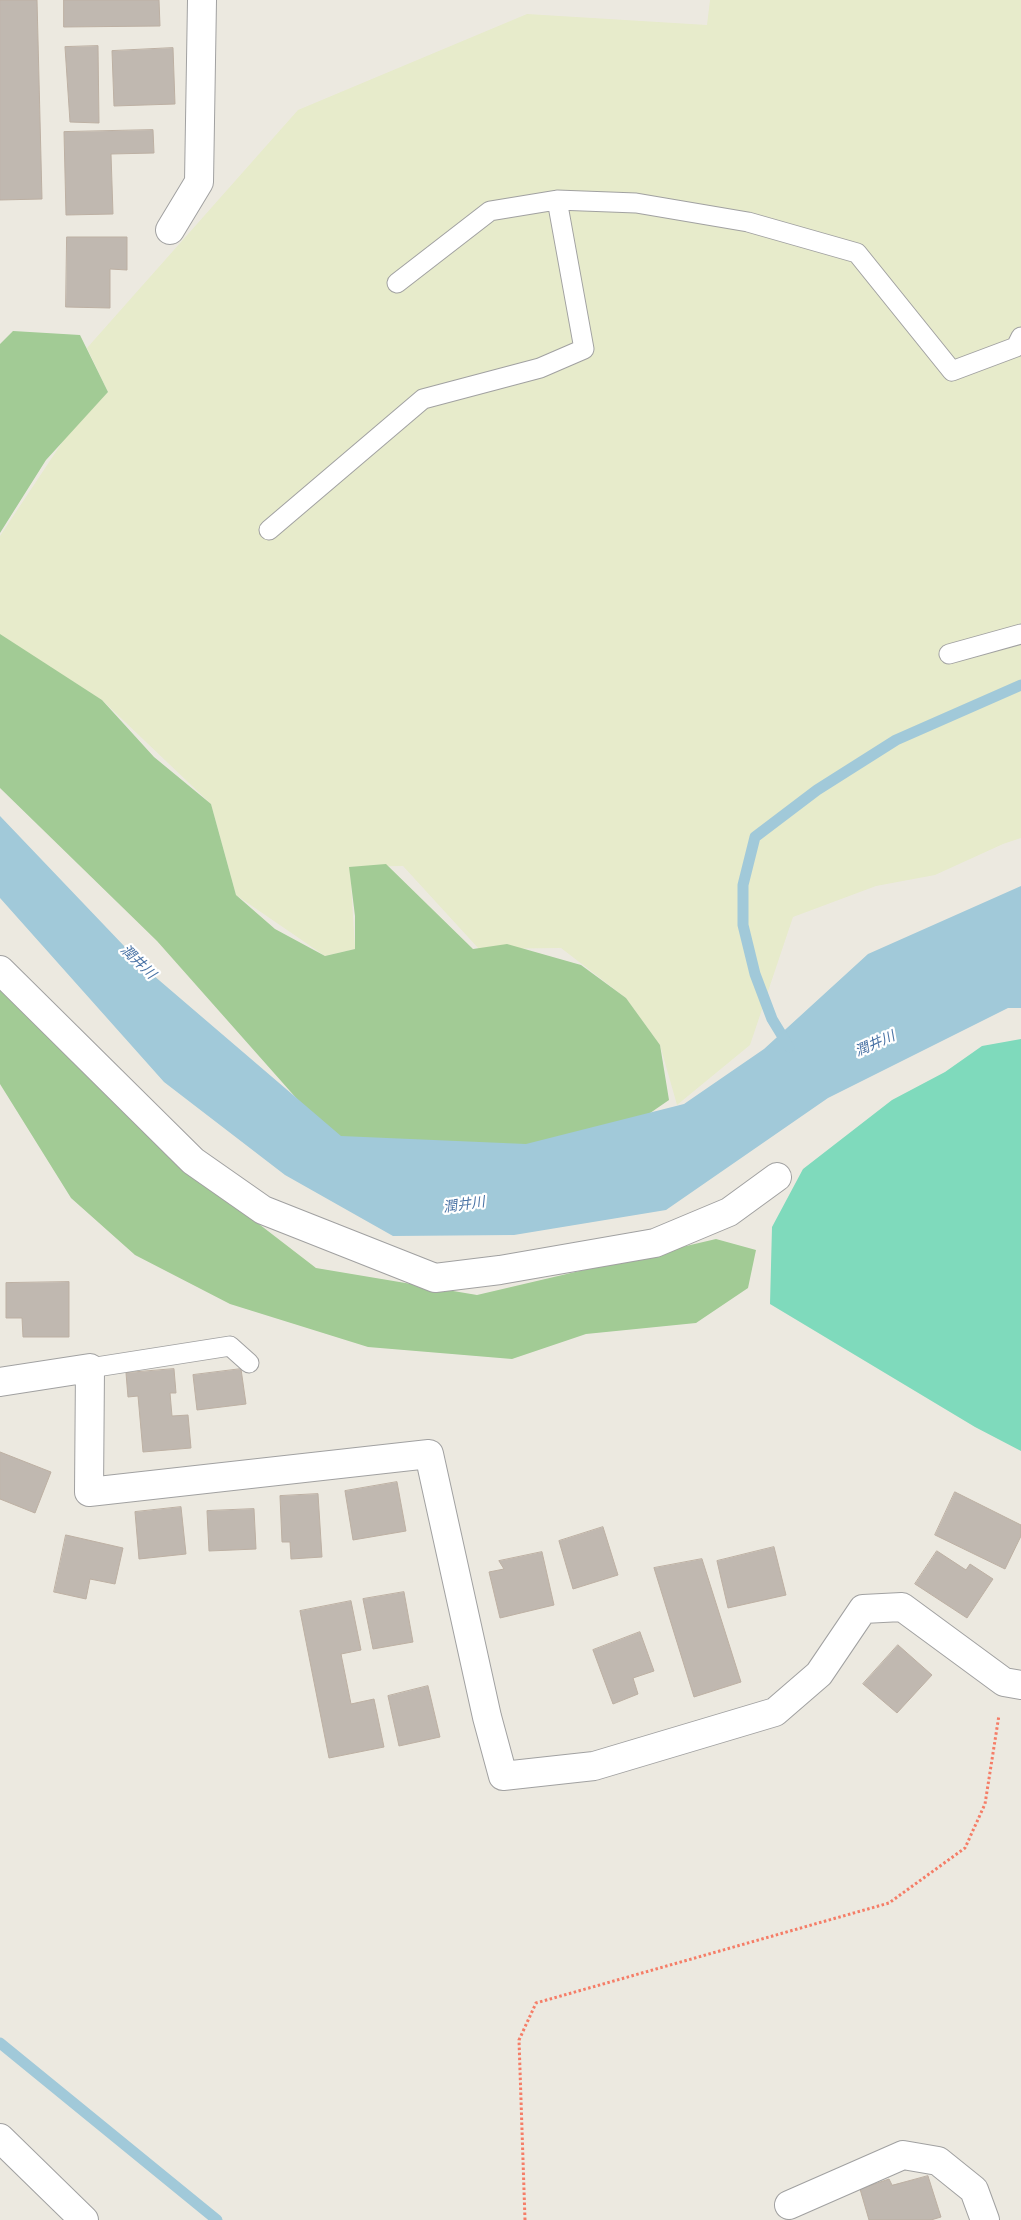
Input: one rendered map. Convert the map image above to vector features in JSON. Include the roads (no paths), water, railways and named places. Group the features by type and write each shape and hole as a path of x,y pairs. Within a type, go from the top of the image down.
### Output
{"street":[{"path":"170,230 200,182 202,0"},
{"path":"0,970 193,1160 263,1210 435,1278 500,1270 655,1243 729,1212 777,1177"},
{"path":"0,1382 90,1368 89,1492 429,1454 487,1717 503,1776 594,1766 775,1712 819,1674 863,1609 902,1606 1013,1684"},
{"path":"0,2138 84,2220"},
{"path":"790,2205 903,2155 938,2161 974,2190 984,2220"}],"lane":[{"path":"269,530 423,400 540,368 584,349 557,200"},
{"path":"397,283 490,211 557,200 636,203 748,222 857,253 952,371 1016,347 1021,337"},
{"path":"949,654 1021,634"},
{"path":"90,1368 230,1346 249,1364"}],"water":[{"name":"潤井川","path":"0,816 146,969 341,1136 526,1144 684,1104 764,1049 868,954 1021,886 1021,1008 1008,1008 828,1098 666,1210 514,1235 393,1236 285,1175 164,1082 0,898"}],"waterway":[{"path":"789,1047 772,1019 755,974 743,925 743,885 755,837 817,790 896,740 1021,685"},
{"path":"0,2043 217,2220"}]}
